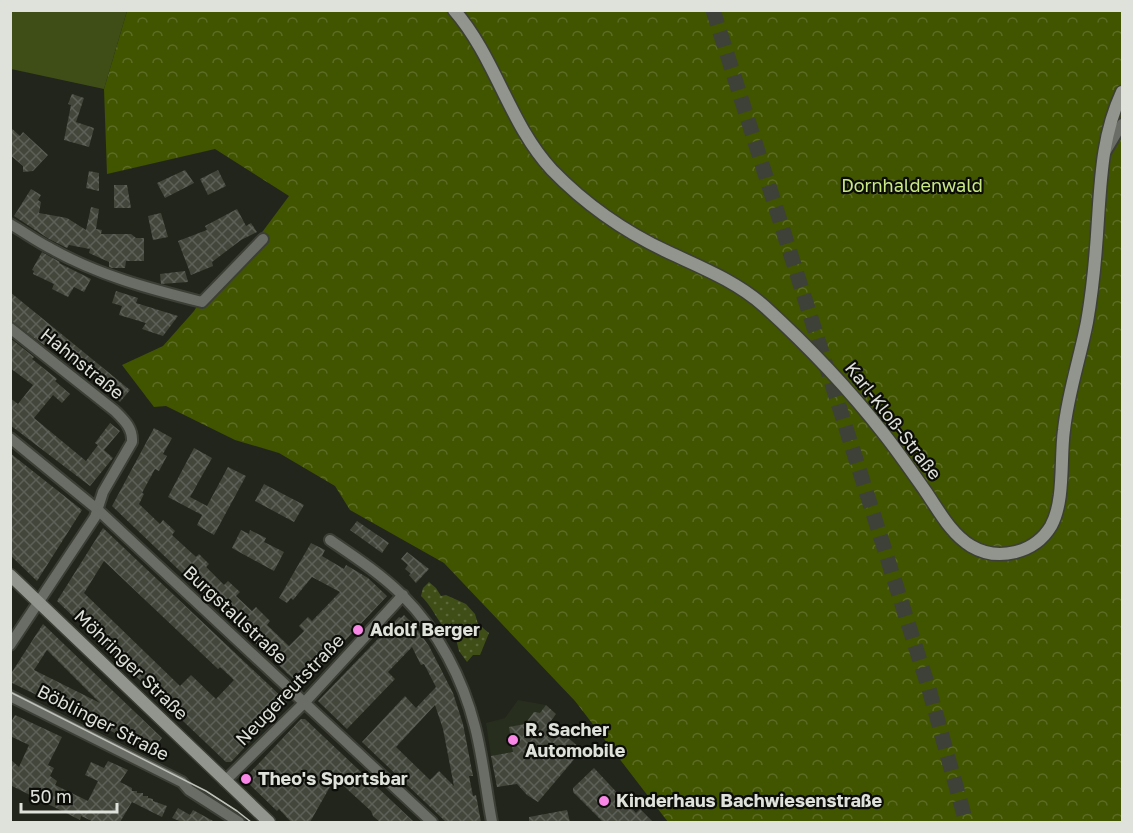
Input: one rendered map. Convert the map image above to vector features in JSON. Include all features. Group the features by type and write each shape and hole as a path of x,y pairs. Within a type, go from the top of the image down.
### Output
{"main road":[{"name":"Karl-Kloß-Straße","path":"454,10 480,47 530,141 542,159 562,180 592,206 627,230 667,252 723,277 761,304 840,382 884,434 957,535 971,546 986,552 1008,554 1024,550 1034,544 1050,526 1057,509 1064,426 1087,322 1094,265 1102,156 1110,122 1122,92"},
{"name":"Möhringer Straße","path":"10,575 225,781"},
{"path":"225,781 269,822"}],"street":[{"path":"1102,156 1122,124"},
{"path":"10,224 51,249 78,261 154,290 202,302 263,239"},
{"name":"Hahnstraße","path":"10,328 115,411 129,428 132,442 103,492 97,509"},
{"name":"Burgstallstraße","path":"10,438 97,509 432,822"},
{"path":"10,645 13,633 38,602 95,517 97,509"},
{"path":"330,540 368,566 403,595 439,643 464,694 476,731 492,822"},
{"name":"Neugereutstraße","path":"225,781 304,703 403,595"},
{"name":"Böblinger Straße","path":"10,696 182,782 186,788 239,822"}],"shaded area":[{"name":"R. Sacher Automobile","path":"518,700 546,705 556,714 526,754 491,756 486,723 505,718"}],"green space":[{"path":"11,10 127,11 104,89 11,69"},
{"name":"Dornhaldenwald","path":"127,11 1122,11 1122,822 668,822 575,701 444,563 350,510 335,486 279,453 235,440 166,406 154,407 122,365 163,346 194,311 212,282 263,231 289,196 215,149 107,174 104,89"},
{"path":"429,582 441,596 446,595 466,604 475,614 478,624 489,633 480,655 473,655 467,662 459,651 456,639 450,635 421,596 423,588"}],"building":[{"path":"72,94 84,98 76,122 94,128 89,147 64,140 71,105 68,104"},
{"path":"10,127 20,136 23,132 48,155 33,171 23,172 23,166 10,155"},
{"path":"185,170 194,183 165,198 157,183"},
{"path":"218,170 226,186 208,195 200,179"},
{"path":"89,171 99,173 99,191 86,188"},
{"path":"114,185 127,185 131,208 114,208"},
{"path":"31,189 41,195 38,200 41,202 39,213 67,218 86,230 91,207 99,209 96,229 102,230 101,234 131,234 136,238 144,238 144,261 126,261 125,268 112,268 109,267 109,262 89,253 90,249 69,245 67,248 49,239 14,216"},
{"path":"237,209 246,226 251,223 257,232 241,240 212,262 213,266 191,275 178,241 207,230 205,226"},
{"path":"161,213 168,237 153,240 148,216"},
{"path":"42,252 91,279 84,292 74,287 68,297 52,289 54,284 33,274 32,270"},
{"path":"185,271 188,282 161,284 160,274"},
{"path":"116,291 138,298 136,303 178,316 163,336 142,329 146,323 119,315 122,306 112,303"},
{"path":"10,292 130,390 120,402 47,341 44,345 10,321"},
{"path":"10,338 34,357 32,359 57,379 55,381 70,394 62,403 53,395 34,418 86,461 98,445 95,443 110,423 120,431 104,450 113,458 90,486 10,425 10,398 18,404 33,385 10,368"},
{"path":"154,428 172,438 163,454 167,456 159,471 155,469 142,493 144,494 139,504 160,524 163,520 175,531 172,535 196,557 199,554 209,564 206,567 224,585 228,581 240,592 236,596 252,611 256,607 270,621 267,625 289,646 304,631 299,626 308,617 312,621 340,592 312,577 293,600 291,598 287,603 279,598 311,543 325,550 322,556 344,569 346,565 368,578 387,596 304,684 300,684 288,674 112,506"},
{"path":"194,448 212,458 190,497 207,506 228,467 246,476 214,535 197,525 202,515 168,497"},
{"path":"10,453 82,510 37,581 10,555"},
{"path":"264,484 304,505 294,522 255,501"},
{"path":"357,521 389,543 382,553 350,530"},
{"path":"103,528 287,702 231,762 226,762 57,601","holes":["104,561 218,669 220,667 234,680 216,699 191,675 180,686 84,593"]},
{"path":"241,530 249,534 250,530 266,538 264,542 284,552 274,571 232,548"},
{"path":"407,552 429,569 416,583 405,569 408,565 401,559"},
{"path":"404,615 414,625 429,646 453,693 463,724 473,776 469,776 473,796 476,795 481,822 446,822 362,742 405,696 416,708 436,687 412,647 388,672 395,679 347,729 318,701 399,617","holes":["435,705 443,729 454,786 439,771 430,780 396,747"]},
{"path":"43,624 162,738 152,751 10,682 10,675","holes":["47,650 100,703 34,670"]},
{"path":"546,705 556,714 550,722 582,750 538,802 527,795 517,784 497,787 491,756 513,752 509,727 525,724 534,712 540,713"},
{"path":"15,715 62,737 48,765 54,768 50,776 57,781 55,785 88,801 98,781 85,775 91,762 104,768 108,761 128,770 120,782 132,788 132,791 143,793 143,796 148,796 153,801 167,806 162,817 132,802 120,822 94,822 81,816 80,820 10,785 10,759 19,767 29,745 10,736 10,724"},
{"path":"301,719 305,719 414,822 380,822 335,778 310,822 291,822 279,809 277,811 244,779"},
{"name":"Kinderhaus Bachwiesenstraße","path":"594,768 636,813 640,809 653,822 603,822 573,792 573,788"},
{"path":"178,808 190,815 193,810 215,822 182,822 172,818"},
{"path":"567,810 570,822 529,822 529,817"}],"tunnel":[{"path":"713,10 929,689 966,822"}],"tram line":[{"path":"10,692 206,791 251,822"}],"place":[{"name":"Adolf Berger","path":"358,630"},
{"name":"R. Sacher Automobile","path":"513,740"},
{"name":"Theo's Sportsbar","path":"246,779"},
{"name":"Kinderhaus Bachwiesenstraße","path":"604,801"}]}
